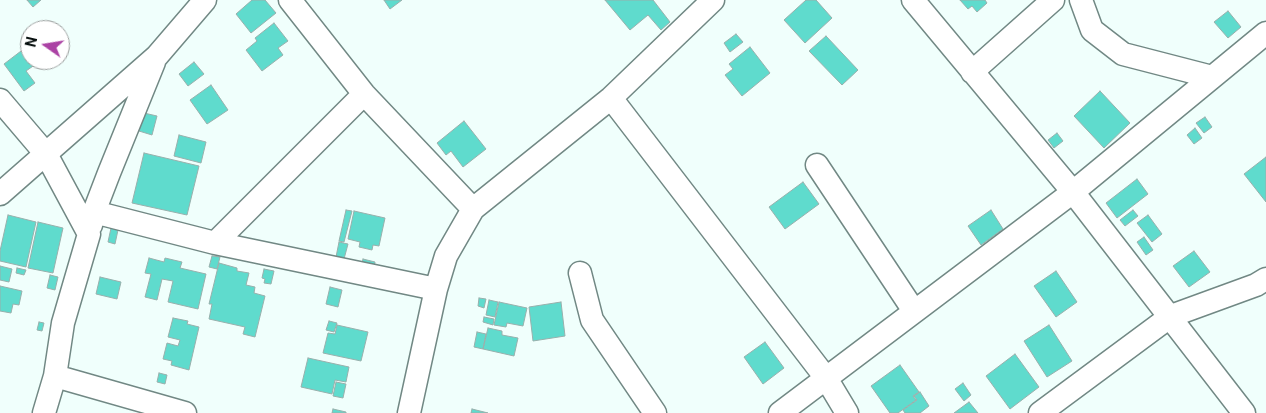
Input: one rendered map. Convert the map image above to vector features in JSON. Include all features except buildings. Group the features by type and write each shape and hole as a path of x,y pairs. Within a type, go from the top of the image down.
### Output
{"street":[{"path":"0,194 157,56 205,0"},
{"path":"290,0 364,94 473,209"},
{"path":"409,413 436,289 446,256 473,209 611,98 713,0"},
{"path":"913,0 1073,192 1171,316 1244,413"},
{"path":"972,72 1053,0"},
{"path":"1081,0 1092,30 1123,54 1212,77"},
{"path":"780,413 1073,192 1266,33"},
{"path":"44,413 55,376 63,323 91,223 157,56"},
{"path":"215,243 364,94"},
{"path":"611,98 826,378 847,413"},
{"path":"0,100 46,154 63,184 91,223 215,243 436,289"},
{"path":"817,165 914,311"},
{"path":"580,273 592,320 655,413"},
{"path":"1040,413 1171,316 1256,285 1266,279"},
{"path":"55,376 185,413"}]}
